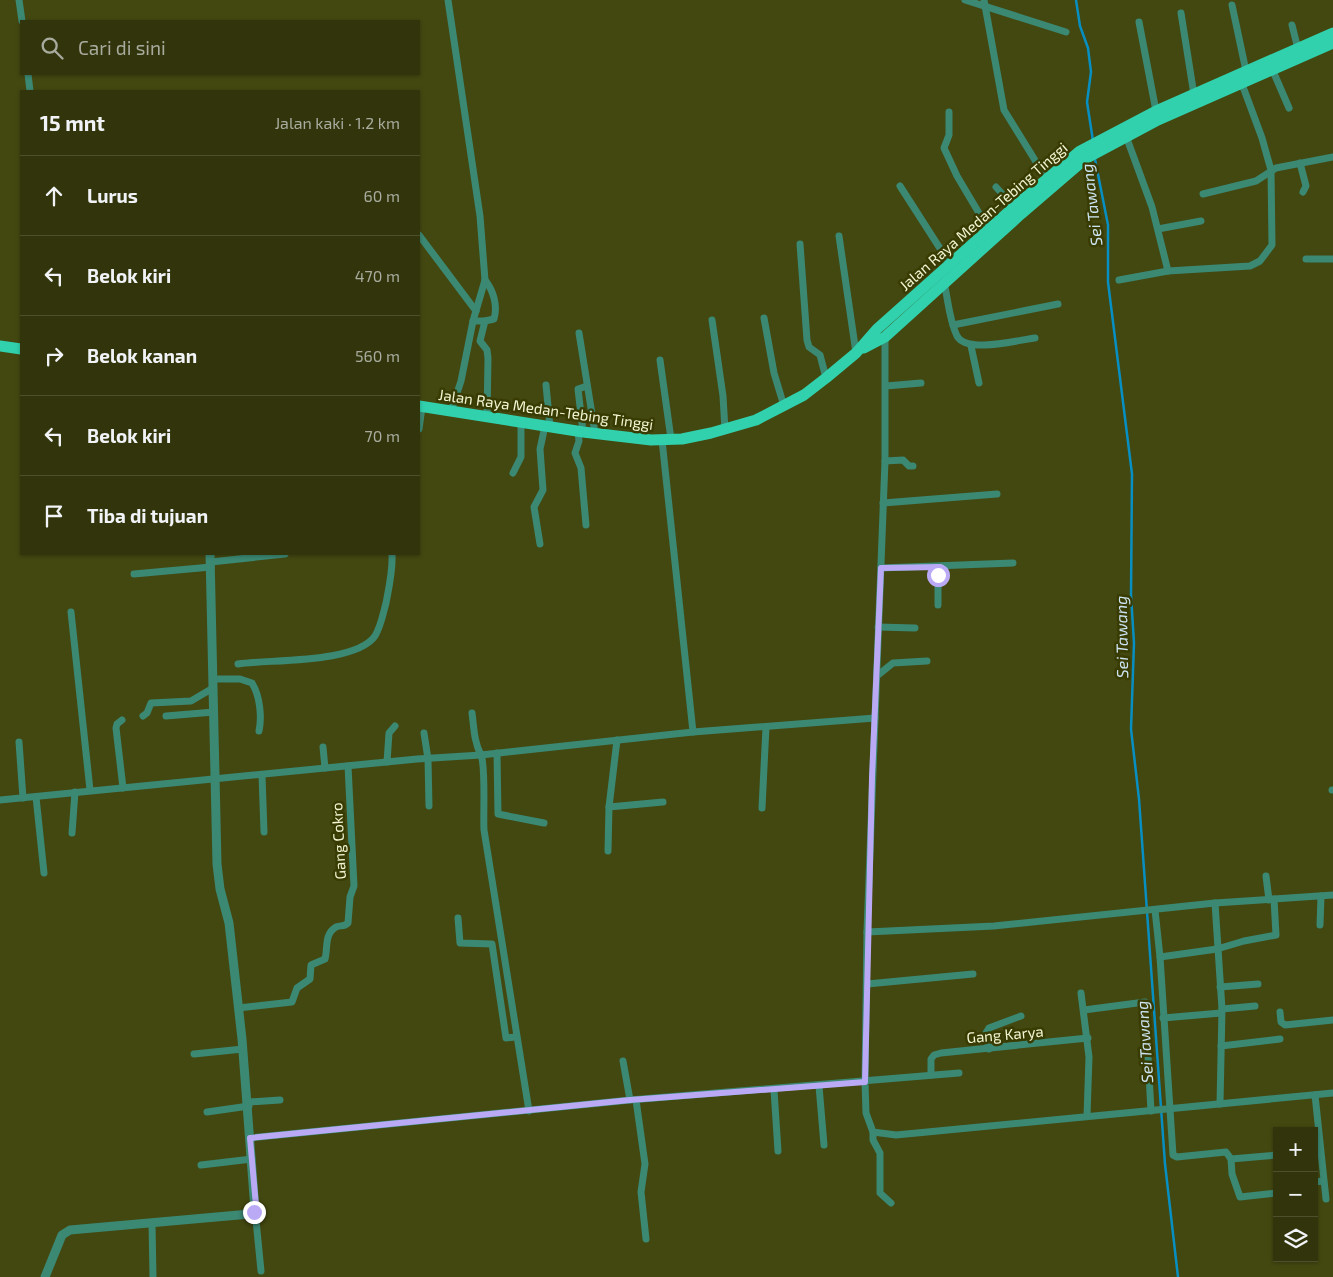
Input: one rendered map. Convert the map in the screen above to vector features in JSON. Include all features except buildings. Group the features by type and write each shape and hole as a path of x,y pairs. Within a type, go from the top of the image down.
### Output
{"highway":[{"name":"Jalan Raya Medan-Tebing Tinggi","path":"1098,146 1126,136 1246,78 1298,49 1333,33"},
{"name":"Jalan Raya Medan-Tebing Tinggi","path":"420,407 595,433 666,439 725,431 756,420 784,406 826,378 856,353 877,329 1046,178 1156,111 1194,95 1273,71 1333,43"},
{"name":"Jalan Raya Medan-Tebing Tinggi","path":"856,353 885,337 1083,155"},
{"path":"0,346 20,349"}],"street":[{"path":"19,0 22,20"},
{"path":"448,0 480,216 485,280 476,311"},
{"path":"965,0 985,3 1066,32"},
{"path":"985,3 1004,110 1046,178"},
{"path":"1119,280 1168,271 1250,266 1260,261 1272,245 1271,170 1246,78 1232,5"},
{"path":"1181,13 1194,95"},
{"path":"1139,22 1156,111"},
{"path":"1292,25 1298,49"},
{"path":"1273,71 1289,108"},
{"path":"28,75 30,90"},
{"path":"949,112 949,135 944,148 957,176 989,230"},
{"path":"1126,136 1158,229 1168,271"},
{"path":"1203,194 1256,181 1271,170 1333,157"},
{"path":"1300,163 1306,186 1302,192"},
{"path":"900,186 950,264"},
{"path":"996,187 1014,206"},
{"path":"1158,229 1201,222"},
{"path":"420,235 476,311 479,321 480,341 487,350 488,358 487,417"},
{"path":"839,236 856,353"},
{"path":"800,244 807,340 809,347 820,355 826,378"},
{"path":"1306,259 1333,259"},
{"path":"479,321 494,319 495,313 493,292 485,280"},
{"path":"944,282 953,325 958,338 971,346 1035,338"},
{"path":"953,325 1058,304"},
{"path":"764,318 774,372 784,406"},
{"path":"712,320 723,396 725,431"},
{"path":"451,411 479,321"},
{"path":"579,333 595,433"},
{"path":"885,337 885,461 867,932 865,1082 866,1113 873,1132 873,1140 880,1153 880,1193 891,1203"},
{"path":"971,346 979,383"},
{"path":"660,360 692,732"},
{"path":"886,386 921,383"},
{"path":"540,544 534,507 543,490 540,449 548,426 546,385"},
{"path":"586,525 581,468 575,453 580,431 578,390 588,386"},
{"path":"513,472 521,457 521,422"},
{"path":"885,461 903,460 909,466 913,466"},
{"path":"883,503 997,494"},
{"path":"134,574 210,561 275,555"},
{"path":"238,664 327,657 347,652 369,642 379,628 382,619 390,584 392,555"},
{"path":"210,561 219,884 229,923 249,1104 255,1210 261,1271"},
{"path":"881,568 1013,563"},
{"path":"938,606 938,575 940,567"},
{"path":"71,612 90,790"},
{"path":"878,627 915,628"},
{"path":"878,675 892,663 927,661"},
{"path":"143,716 147,713 151,703 191,701 213,683 240,679 252,683 257,694 260,713 259,731"},
{"path":"166,716 214,712"},
{"path":"472,713 475,747 481,755 484,783 484,830 529,1111"},
{"path":"0,800 387,762 481,755 692,732 875,718"},
{"path":"122,720 117,724 116,728 123,788"},
{"path":"387,762 389,732 395,726"},
{"path":"762,808 766,727"},
{"path":"424,733 428,759 429,806"},
{"path":"608,851 609,806 616,740"},
{"path":"19,742 23,798"},
{"path":"323,747 325,768"},
{"path":"497,753 498,814 544,823"},
{"name":"Gang Cokro","path":"238,1008 292,1002 297,988 310,980 311,965 325,959 326,944 330,934 335,928 348,923 350,897 354,886 348,766"},
{"path":"262,775 264,832"},
{"path":"72,833 74,792"},
{"path":"36,797 44,873"},
{"path":"609,806 663,802"},
{"path":"1160,958 1217,949 1244,941 1276,936 1266,876"},
{"path":"867,932 994,926 1215,903 1333,895"},
{"path":"1320,896 1320,925"},
{"path":"1215,903 1221,1011 1220,1104"},
{"path":"1152,910 1160,958 1174,1156 1226,1152 1231,1159 1232,1174 1240,1197 1273,1193"},
{"path":"458,918 460,943 492,944 506,1038 516,1037"},
{"path":"867,984 973,974"},
{"path":"1220,988 1258,984"},
{"path":"1081,992 1088,1038 1087,1116"},
{"path":"1084,1010 1144,1002 1151,1111"},
{"path":"1163,1018 1255,1006"},
{"path":"1280,1012 1281,1022 1285,1025 1333,1020"},
{"path":"989,1049 986,1033 988,1028 1021,1016"},
{"name":"Gang Karya","path":"931,1075 931,1059 934,1055 1088,1038"},
{"path":"1221,1046 1280,1039"},
{"path":"194,1054 243,1049"},
{"path":"623,1061 633,1100 645,1175 642,1185 646,1239"},
{"path":"250,1138 633,1100 774,1090 959,1073"},
{"path":"818,1086 824,1145"},
{"path":"774,1090 778,1151"},
{"path":"873,1132 896,1135 1333,1093"},
{"path":"1316,1095 1326,1199"},
{"path":"207,1112 280,1100"},
{"path":"1231,1159 1273,1155"},
{"path":"201,1165 252,1159"},
{"path":"1318,1182 1323,1181"},
{"path":"45,1277 66,1231 250,1214 255,1210"},
{"path":"152,1223 152,1277"}],"waterway":[{"name":"Sei Tawang","path":"1076,0 1080,26 1088,48 1091,72 1087,102 1093,141"},
{"name":"Sei Tawang","path":"1095,159 1108,225 1108,282 1132,474 1131,595 1134,643 1131,729 1139,799 1165,1164 1178,1277"}],"route":[{"path":"254,1212 256,1206 250,1138 630,1100 865,1082 867,932 881,568 940,567 938,575"}]}
